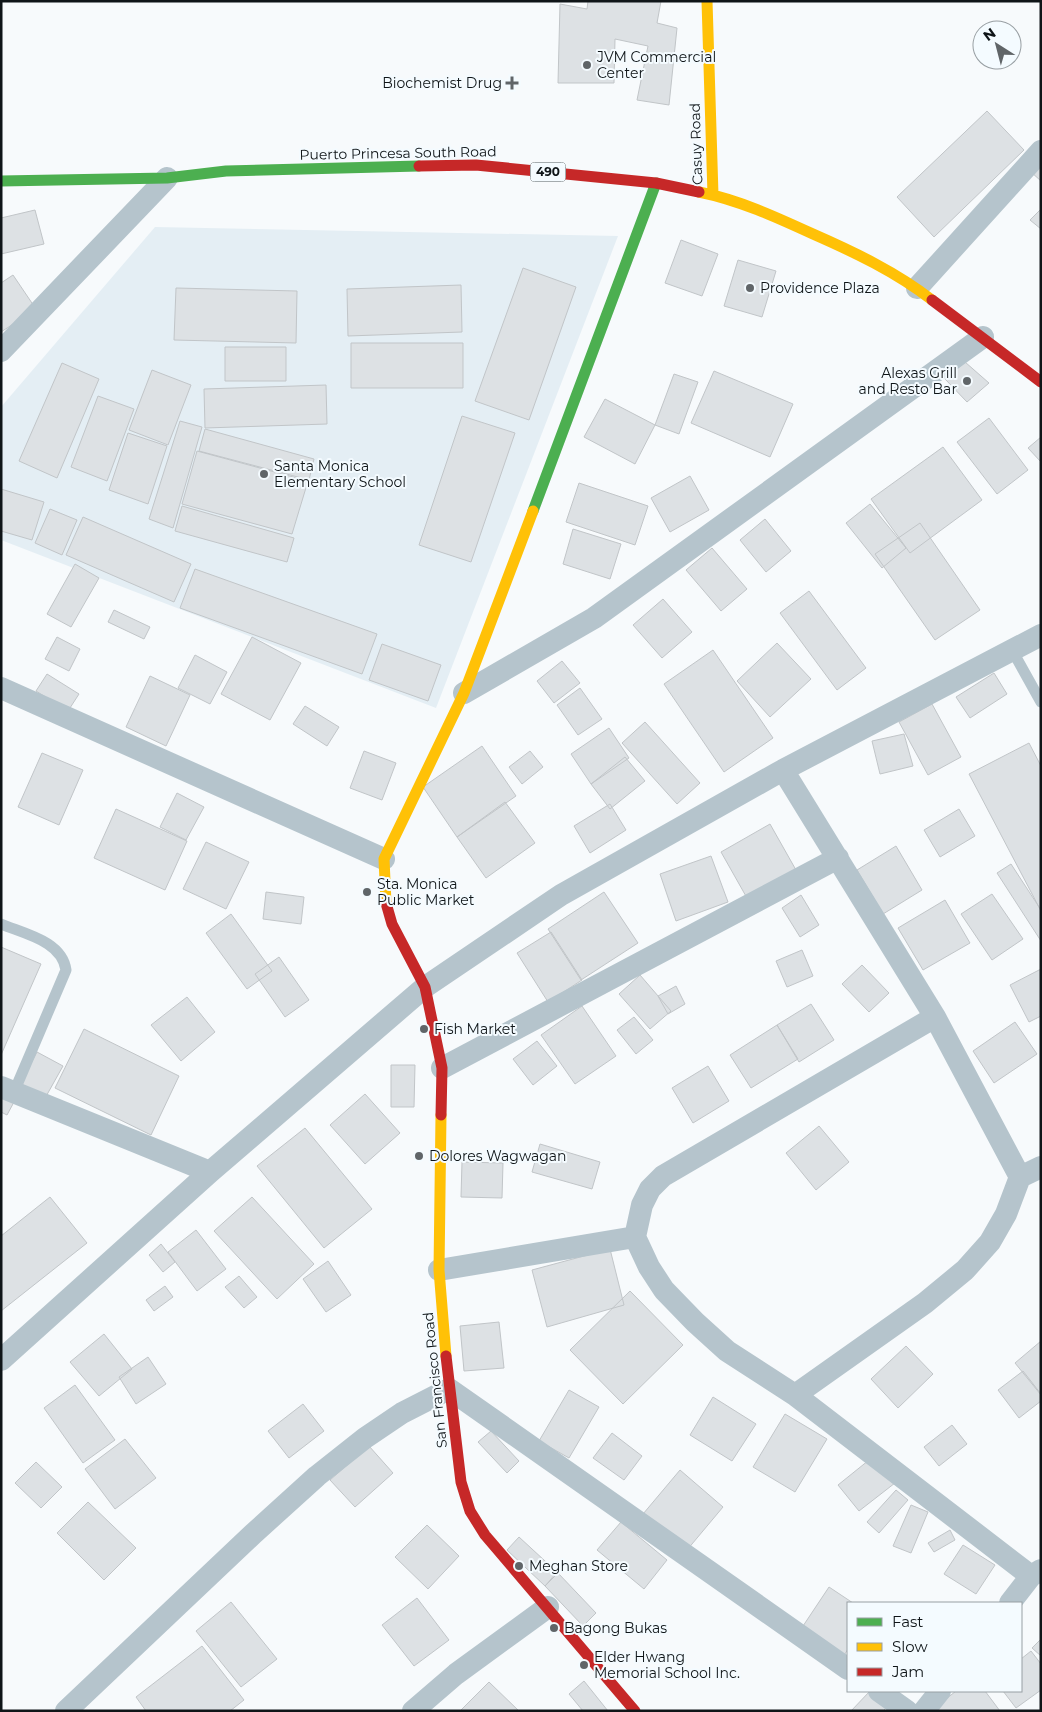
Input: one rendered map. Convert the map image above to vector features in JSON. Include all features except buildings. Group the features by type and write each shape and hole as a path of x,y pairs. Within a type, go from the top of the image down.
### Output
{"street":[{"name":"Casuy Road","path":"707,1 713,195"},
{"path":"917,288 1041,151"},
{"name":"Puerto Princesa South Road","path":"1,182 167,178 226,171 476,165 656,183 713,195 760,210 853,252 917,288 1041,382"},
{"path":"1,351 167,178"},
{"path":"4,694 384,859 464,693 656,183"},
{"path":"464,693 594,618 983,337"},
{"path":"1,1360 210,1172 425,987 561,895 783,770 1041,635"},
{"path":"783,770 936,1017 1020,1177"},
{"path":"442,1068 838,858"},
{"name":"San Francisco Road","path":"384,859 385,900 392,924 425,987 442,1068 439,1270 449,1389 461,1482 470,1511 485,1535 635,1711"},
{"path":"936,1017 663,1176 650,1189 642,1205 635,1237 649,1268 664,1290 727,1352 795,1395 1036,1573 1011,1602"},
{"path":"8,1090 210,1172"},
{"path":"795,1395 925,1302 965,1270 990,1242 1006,1214 1020,1177 1041,1167"},
{"path":"439,1270 635,1237"},
{"path":"66,1711 252,1534 317,1476 364,1438 402,1413 449,1389 847,1668"},
{"path":"413,1711 456,1674 548,1607"},
{"path":"880,1692 908,1711"},
{"path":"924,1711 939,1692"}],"lane":[{"path":"1012,650 1041,702"},
{"path":"1,924 50,944 65,961 66,970 8,1090"}],"shaded area":[{"name":"Santa Monica Elementary School","path":"155,227 618,236 436,708 1,540 1,407"}],"traffic: fast":[{"path":"1,181 167,178 226,171 419,166"},
{"path":"533,511 656,183"}],"traffic: slow":[{"path":"707,1 713,195"},
{"path":"699,192 714,195 757,210 844,248 874,263 932,300"},
{"path":"386,903 384,859 464,693 533,511"},
{"path":"441,1115 439,1270 446,1356"}],"traffic: jam":[{"path":"419,166 476,165 656,183 699,192"},
{"path":"932,300 1041,382"},
{"path":"386,903 392,924 425,987 442,1068 441,1115"},
{"path":"446,1356 461,1482 470,1511 485,1535 635,1711"}],"place":[{"name":"JVM Commercial Center","path":"587,65"},
{"name":"Biochemist Drug","path":"512,83"},
{"name":"Providence Plaza","path":"750,288"},
{"name":"Alexas Grill and Resto Bar","path":"967,381"},
{"name":"Santa Monica Elementary School","path":"264,474"},
{"name":"Sta. Monica Public Market","path":"367,892"},
{"name":"Fish Market","path":"424,1029"},
{"name":"Dolores Wagwagan","path":"419,1156"},
{"name":"Meghan Store","path":"519,1566"},
{"name":"Bagong Bukas","path":"554,1628"},
{"name":"Elder Hwang Memorial School Inc.","path":"584,1665"}]}
